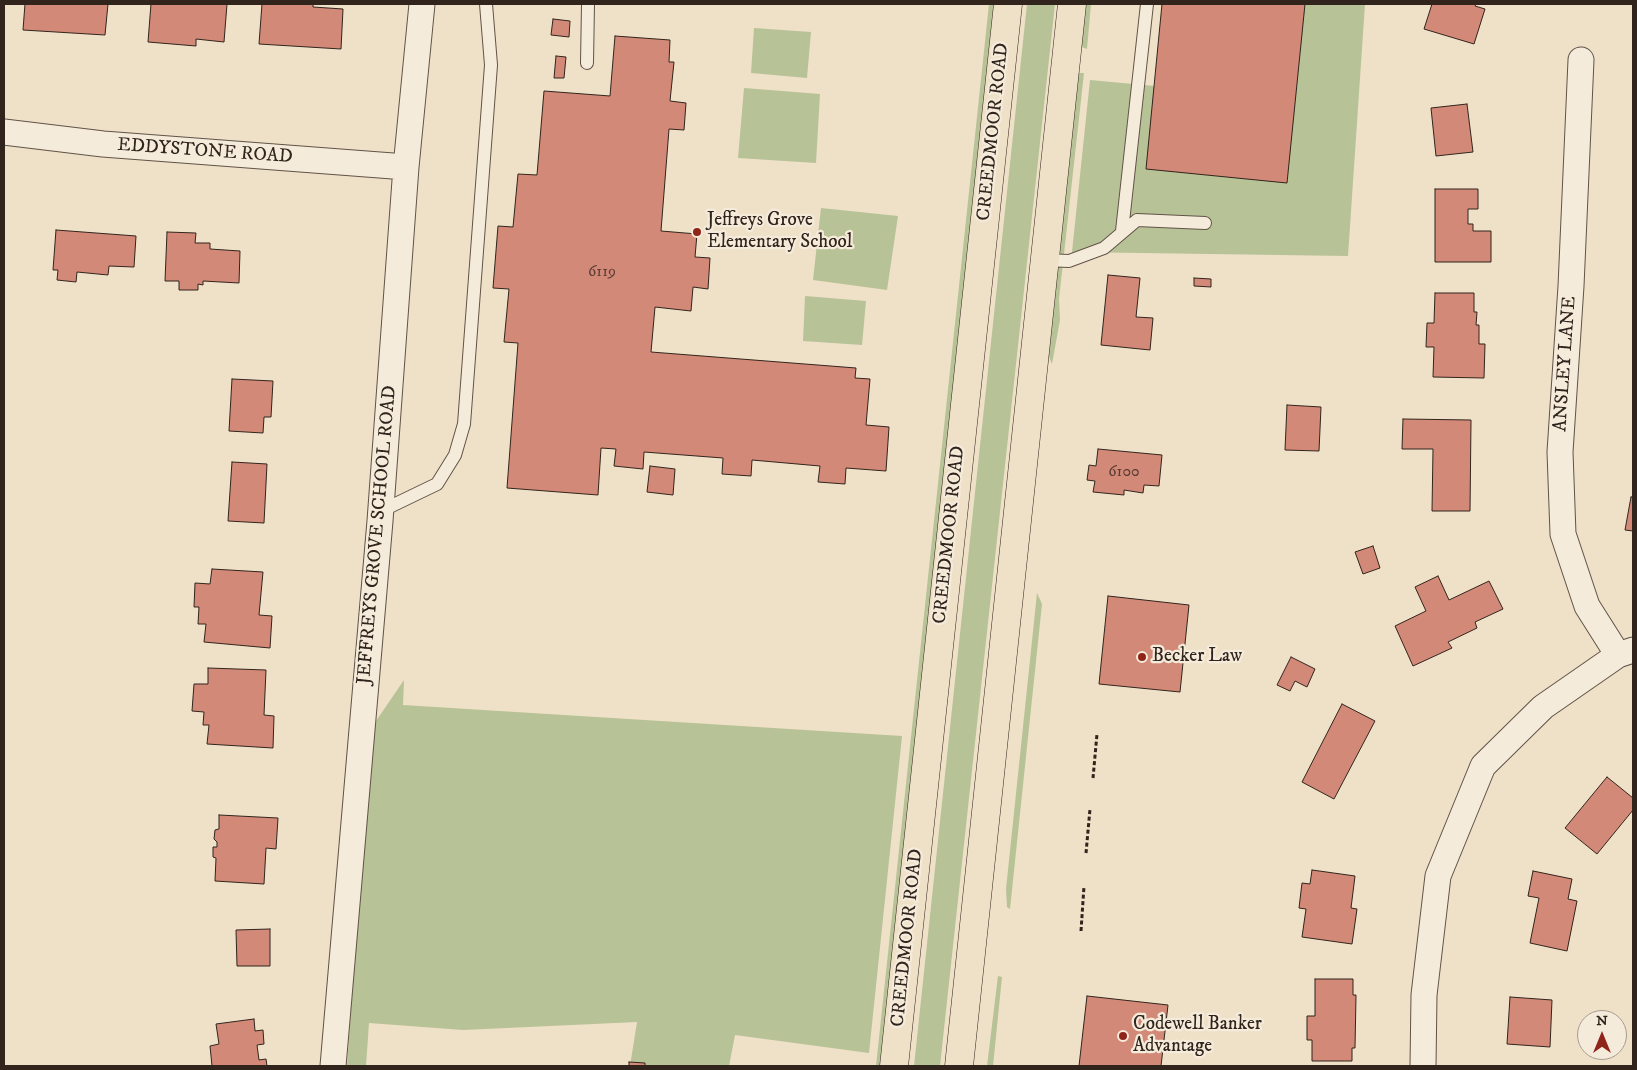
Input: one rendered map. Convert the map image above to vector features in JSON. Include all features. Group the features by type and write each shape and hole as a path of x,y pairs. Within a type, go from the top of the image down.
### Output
{"main road":[{"name":"CREEDMOOR ROAD","path":"894,1066 1008,4"},
{"path":"959,1066 1072,4"}],"street":[{"name":"JEFFREYS GROVE SCHOOL ROAD","path":"333,1066 381,511 406,167 422,4"},
{"name":"ANSLEY LANE","path":"1581,60 1571,286 1560,452 1563,534 1587,606 1626,652"},
{"name":"EDDYSTONE ROAD","path":"4,132 103,144 406,167"},
{"path":"1423,1066 1424,995 1438,876 1483,766 1543,707 1626,652"}],"lane":[{"path":"381,511 437,484 455,455 464,424 491,65 486,4"},
{"path":"587,63 588,4"},
{"path":"1122,231 1147,4"},
{"path":"1044,260 1069,261 1104,248 1137,220 1205,223"}],"path":[{"path":"1093,778 1097,734"},
{"path":"1086,853 1090,809"},
{"path":"1081,930 1084,886"}],"green space":[{"path":"989,4 995,4 882,1066 876,1066"},
{"path":"1027,4 1055,4 940,1066 914,1066"},
{"path":"1084,4 1091,4 1087,49 1079,46"},
{"path":"1249,4 1365,4 1348,256 1072,252 1090,80 1241,94"},
{"path":"754,28 811,32 807,78 751,73"},
{"path":"1079,73 1084,73 1059,299 1060,320 1052,364 1047,352 1076,77"},
{"path":"744,88 820,94 816,163 738,158"},
{"path":"821,208 898,216 887,290 813,280"},
{"path":"805,296 866,301 862,345 803,341"},
{"path":"1037,593 1042,604 1010,909 1007,907 1006,889"},
{"path":"404,680 403,705 902,736 869,1053 735,1035 729,1066 630,1066 637,1022 463,1030 369,1023 366,1066 347,1066 370,739 376,721"},
{"path":"998,976 1002,977 993,1066 987,1066"}],"building":[{"path":"25,4 108,4 105,35 23,30"},
{"path":"151,4 227,4 224,42 196,39 196,46 148,42"},
{"path":"262,4 313,4 313,7 343,9 341,49 259,44"},
{"path":"1162,4 1305,4 1287,183 1146,169"},
{"path":"1432,4 1476,4 1475,6 1485,9 1474,44 1424,29"},
{"path":"553,19 570,21 569,37 551,35"},
{"path":"615,36 670,40 669,62 674,62 670,101 686,103 684,130 669,129 661,231 697,234 695,257 710,258 708,289 693,287 691,311 655,307 651,352 856,368 855,378 870,379 866,425 889,427 886,471 846,468 845,484 818,482 820,466 752,460 751,476 722,474 723,458 644,452 643,469 614,466 616,449 601,448 598,495 507,488 518,343 504,342 509,289 493,288 498,226 513,227 518,174 537,175 544,91 610,96"},
{"path":"556,56 566,57 564,78 554,78"},
{"path":"1467,104 1473,152 1436,156 1431,108"},
{"path":"1435,189 1478,189 1478,209 1468,209 1468,224 1473,224 1473,231 1491,231 1491,262 1435,262"},
{"path":"56,230 136,236 134,267 109,266 108,275 77,272 76,282 57,280 58,270 53,270"},
{"path":"167,232 196,233 195,243 210,243 210,249 240,251 239,283 203,281 203,285 198,284 198,290 179,290 179,281 165,281"},
{"path":"1108,275 1140,278 1136,317 1153,318 1150,350 1101,345"},
{"path":"1194,278 1211,279 1211,287 1194,286"},
{"path":"1435,293 1474,293 1474,312 1477,312 1476,325 1479,325 1479,344 1485,344 1484,378 1433,377 1434,347 1426,347 1427,323 1434,323"},
{"path":"232,379 273,381 271,417 264,417 263,433 229,431"},
{"path":"1287,405 1321,407 1319,451 1285,450"},
{"path":"1403,419 1471,420 1470,511 1432,511 1433,449 1402,449"},
{"path":"1098,449 1162,455 1159,486 1144,485 1143,493 1124,490 1124,495 1093,492 1095,481 1087,480 1089,465 1096,466"},
{"path":"232,462 267,464 264,523 228,521"},
{"path":"650,466 675,469 673,495 647,492"},
{"path":"1631,497 1633,497 1633,531 1625,530"},
{"path":"1373,546 1380,568 1363,574 1355,552"},
{"path":"212,569 263,572 259,615 272,616 270,648 204,642 206,624 198,624 199,607 194,607 195,583 210,584"},
{"path":"1438,576 1449,600 1489,581 1503,609 1475,622 1477,628 1448,642 1452,648 1413,666 1395,626 1426,611 1415,587"},
{"name":"Becker Law","path":"1108,596 1189,605 1180,692 1099,684"},
{"path":"1291,657 1315,669 1307,687 1295,681 1290,691 1277,685"},
{"path":"208,668 266,670 264,715 274,716 273,748 207,744 209,725 203,725 204,712 192,711 194,684 208,684"},
{"path":"1342,704 1375,721 1334,799 1302,782"},
{"path":"1607,777 1633,798 1633,810 1597,854 1565,828"},
{"path":"219,815 278,818 276,849 266,848 264,884 215,881 216,858 213,857 213,847 217,847 217,842 214,839 215,830 219,829"},
{"path":"1312,870 1355,876 1351,908 1357,909 1352,944 1302,937 1306,909 1299,908 1302,883 1310,884"},
{"path":"1533,871 1572,879 1568,899 1577,901 1567,951 1530,943 1539,898 1528,896"},
{"path":"270,929 270,966 237,966 236,930"},
{"path":"1315,979 1353,979 1353,995 1356,995 1355,1048 1352,1048 1352,1061 1312,1061 1312,1040 1307,1040 1307,1016 1315,1016"},
{"name":"Codewell Banker Advantage","path":"1087,996 1168,1005 1161,1066 1079,1066"},
{"path":"1510,997 1552,1000 1550,1047 1507,1044"},
{"path":"254,1019 255,1031 263,1030 264,1044 257,1045 259,1060 266,1059 267,1066 212,1066 210,1046 219,1044 216,1024"},
{"path":"629,1062 645,1063 645,1066 629,1066"}],"place":[{"name":"Jeffreys Grove Elementary School","path":"697,232"},
{"name":"Becker Law","path":"1142,657"},
{"name":"Codewell Banker Advantage","path":"1123,1036"}]}
